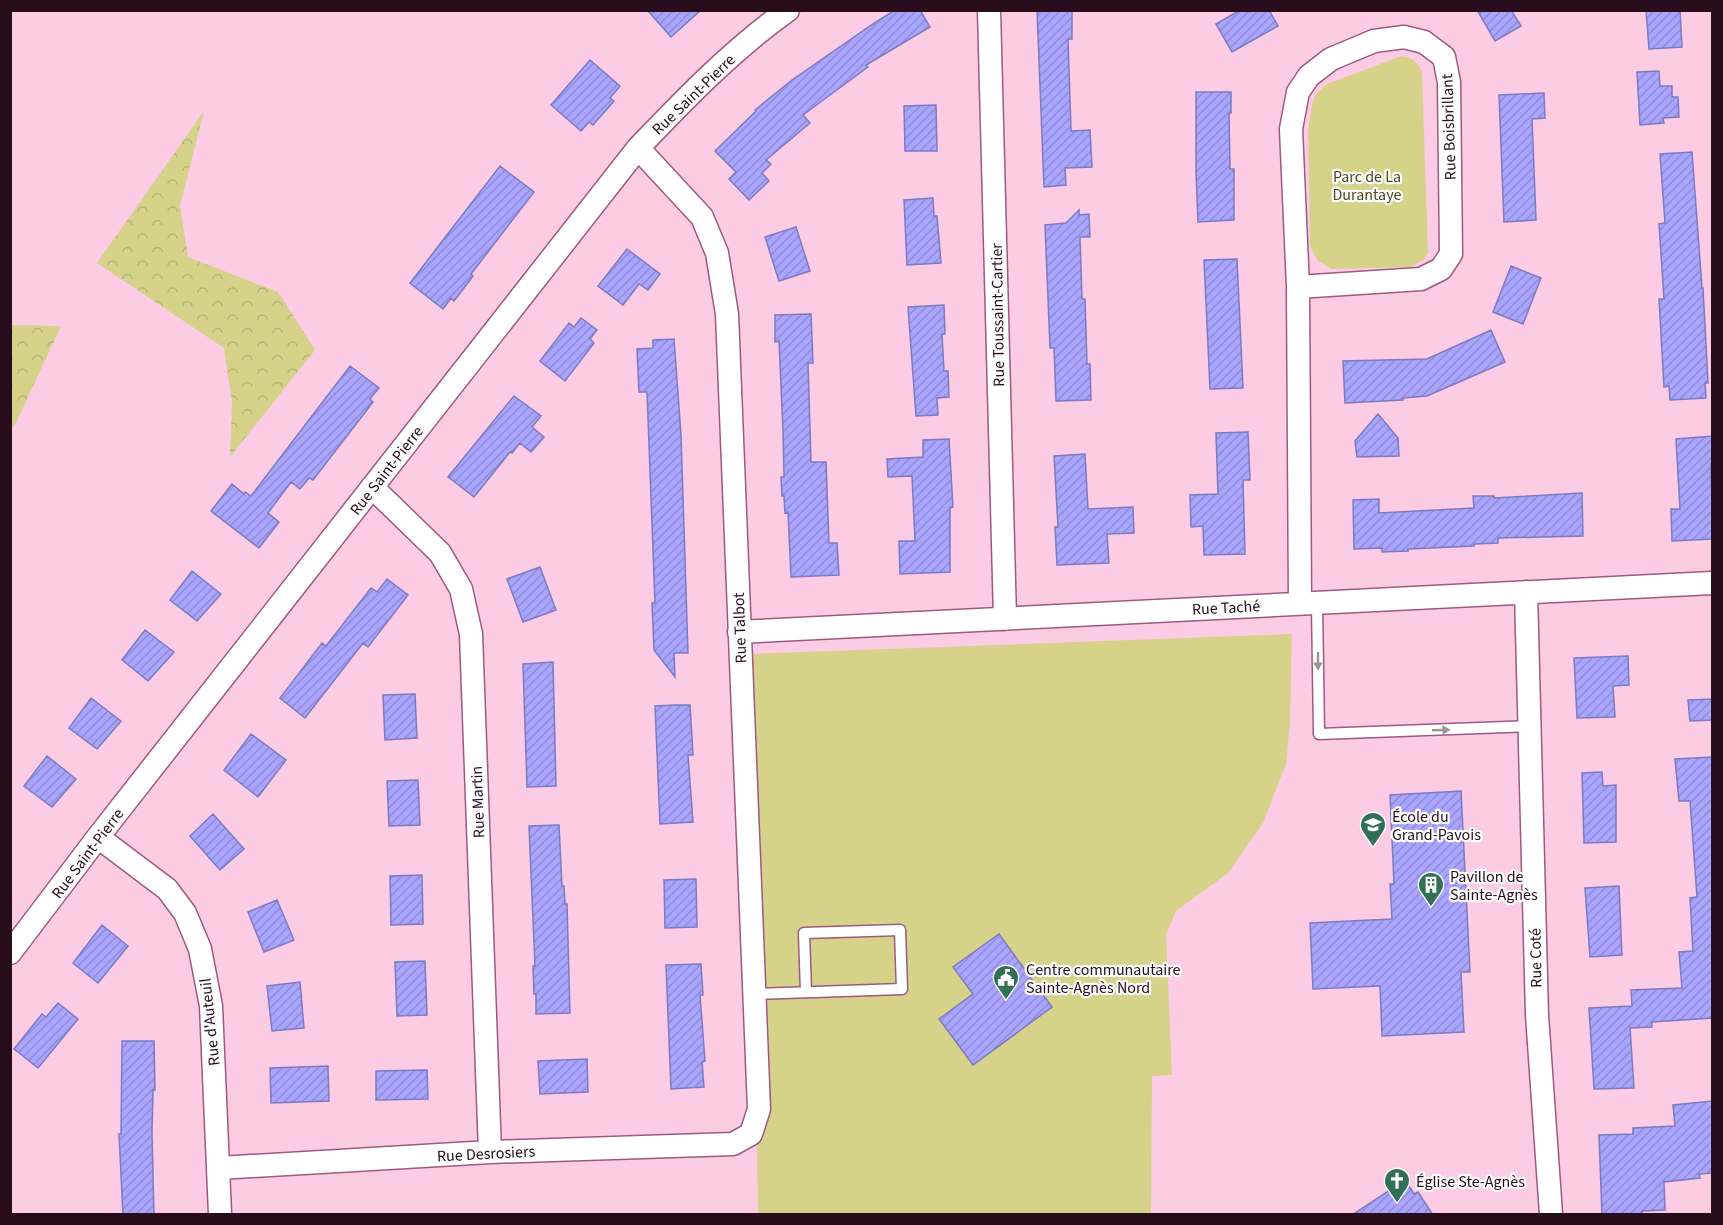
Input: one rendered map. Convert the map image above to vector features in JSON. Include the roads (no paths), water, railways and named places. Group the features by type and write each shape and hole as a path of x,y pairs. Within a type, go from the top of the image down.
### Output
{"street":[{"name":"Rue Saint-Pierre","path":"10,953 98,837 638,148 753,35 788,10"},
{"name":"Rue Toussaint-Cartier","path":"989,10 1005,619"},
{"name":"Rue Boisbrillant","path":"1298,287 1421,279 1441,270 1451,254 1449,82 1444,57 1424,42 1404,37 1374,41 1331,59 1309,76 1298,92 1291,129 1309,603"},
{"name":"Rue Talbot","path":"638,148 702,217 717,253 727,314 759,1109 751,1134"},
{"name":"Rue Martin","path":"372,488 440,553 461,589 471,634 490,1152"},
{"name":"Rue Taché","path":"739,632 1713,583"},
{"name":"Rue Coté","path":"1526,592 1537,1014 1551,1215"},
{"name":"Rue d'Auteuil","path":"98,837 166,889 184,913 200,949 211,1006 220,1215"},
{"name":"Rue Desrosiers","path":"219,1168 490,1152 733,1144 751,1134"}],"lane":[{"path":"1309,603 1318,734 1530,726"},
{"path":"754,994 902,989 900,930 804,933 806,992"}],"place":[{"name":"École du Grand-Pavois","path":"1373,848"},
{"name":"Pavillon de Sainte-Agnès","path":"1431,908"},
{"name":"Centre communautaire Sainte-Agnès Nord","path":"1006,1001"},
{"name":"Église Ste-Agnès","path":"1397,1204"}],"park label":[{"name":"Parc de La Durantaye","path":"1367,185"}]}
